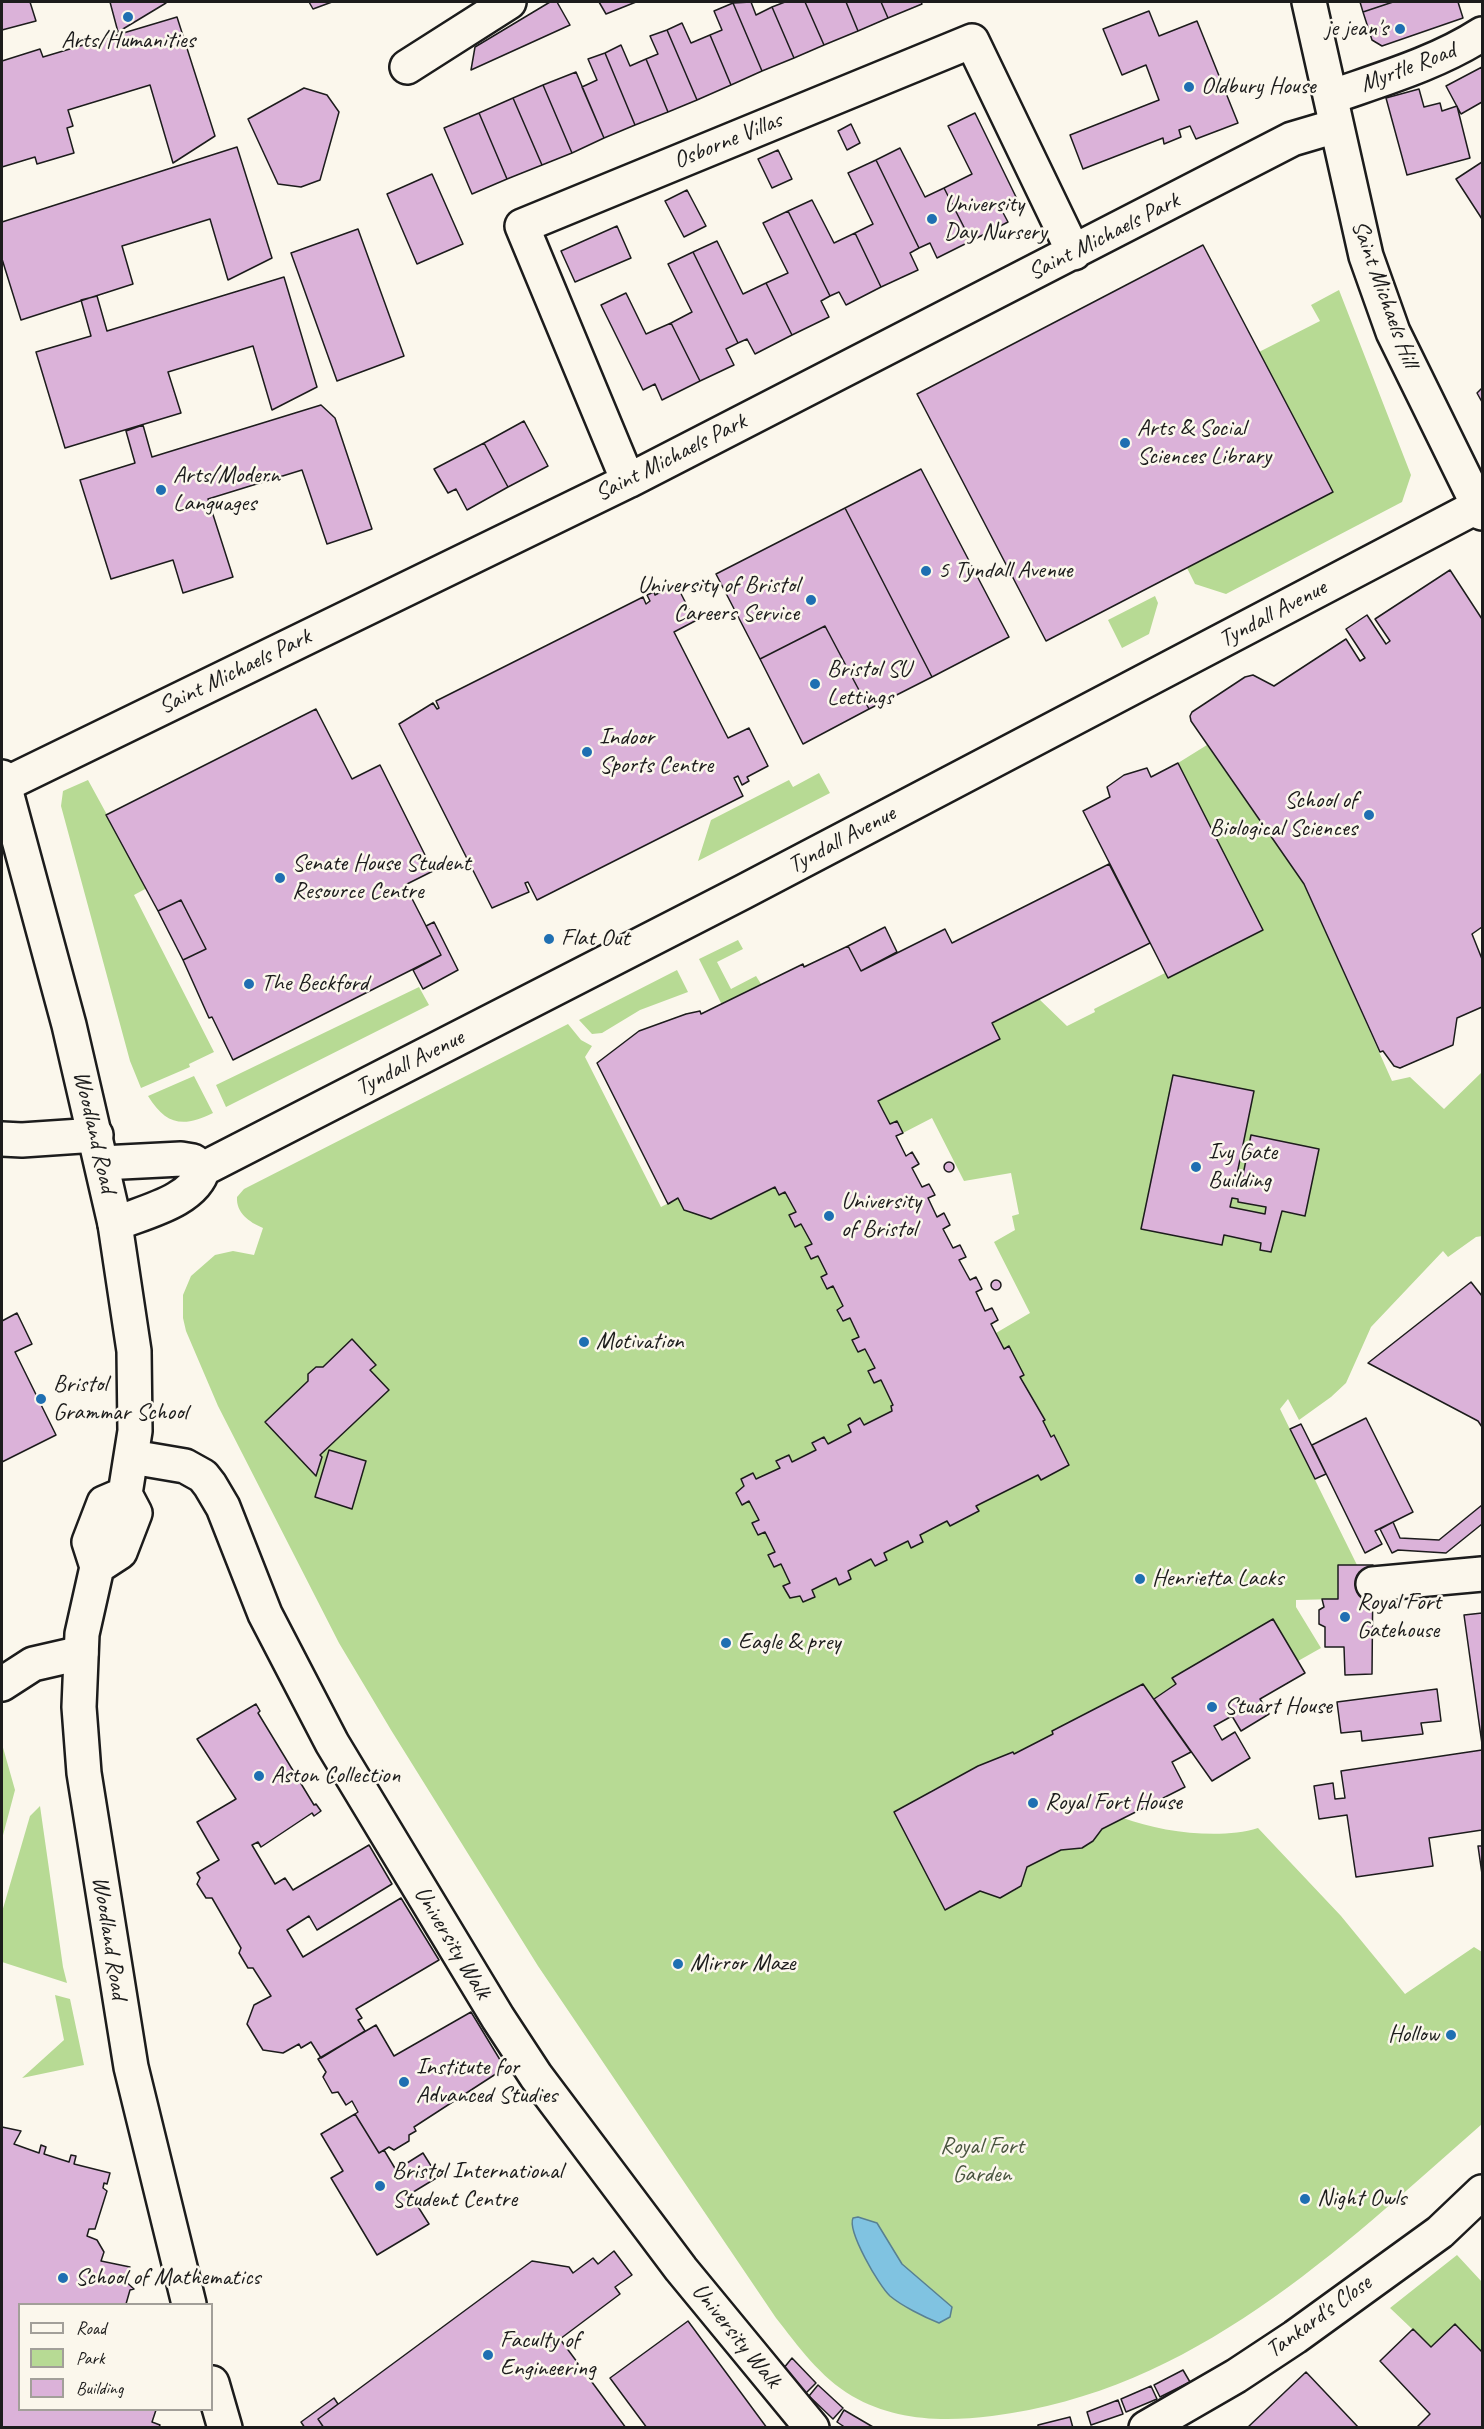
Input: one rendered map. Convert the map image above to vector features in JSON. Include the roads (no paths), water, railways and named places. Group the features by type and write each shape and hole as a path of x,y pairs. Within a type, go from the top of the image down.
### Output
{"street":[{"path":"407,67 509,2"},
{"name":"Saint Michaels Hill","path":"1309,2 1366,256 1393,332 1480,509"},
{"name":"Myrtle Road","path":"1333,111 1409,69 1464,46 1482,34"},
{"name":"Osborne Villas","path":"628,481 522,226 972,42 1074,253"},
{"name":"Saint Michaels Park","path":"3,781 628,481 1292,139 1333,111"},
{"name":"Tyndall Avenue","path":"115,1224 186,1193 200,1179 203,1169 743,892 1480,509"},
{"name":"Woodland Road","path":"3,781 69,1025 99,1149 115,1224 134,1351 136,1405 132,1457 125,1494 135,1513 120,1552 97,1567 84,1618 81,1653 82,1755 117,1989 149,2144 189,2303"},
{"path":"2,1139 181,1159 193,1161 203,1169"},
{"name":"University Walk","path":"132,1457 185,1466 203,1476 210,1485 223,1507 265,1614 327,1734 498,2018 536,2076 681,2269 812,2427"},
{"path":"1373,1584 1482,1574"},
{"path":"2,1684 40,1662 81,1653"},
{"name":"Tankard's Close","path":"1146,2427 1236,2376 1295,2337 1440,2232 1482,2192"},
{"path":"213,2386 225,2427"}],"water":[{"path":"858,2217 877,2223 902,2264 952,2307 950,2317 939,2323 913,2311 890,2296 859,2246 852,2225 853,2218"}],"place":[{"name":"Arts/Humanities","path":"128,17"},
{"name":"je jean's","path":"1400,29"},
{"name":"Oldbury House","path":"1189,87"},
{"name":"University Day Nursery","path":"932,219"},
{"name":"Arts & Social Sciences Library","path":"1125,443"},
{"name":"Arts/Modern Languages","path":"161,490"},
{"name":"5 Tyndall Avenue","path":"926,571"},
{"name":"University of Bristol Careers Service","path":"811,600"},
{"name":"Bristol SU Lettings","path":"815,684"},
{"name":"Indoor Sports Centre","path":"587,752"},
{"name":"School of Biological Sciences","path":"1369,815"},
{"name":"Senate House Student Resource Centre","path":"280,878"},
{"name":"Flat Out","path":"549,939"},
{"name":"The Beckford","path":"249,984"},
{"name":"Ivy Gate Building","path":"1196,1167"},
{"name":"University of Bristol","path":"829,1216"},
{"name":"Motivation","path":"584,1342"},
{"name":"Bristol Grammar School","path":"41,1399"},
{"name":"Henrietta Lacks","path":"1140,1579"},
{"name":"Royal Fort Gatehouse","path":"1345,1617"},
{"name":"Eagle & prey","path":"726,1643"},
{"name":"Stuart House","path":"1212,1707"},
{"name":"Aston Collection","path":"259,1776"},
{"name":"Royal Fort House","path":"1033,1803"},
{"name":"Mirror Maze","path":"678,1964"},
{"name":"Hollow","path":"1451,2035"},
{"name":"Institute for Advanced Studies","path":"404,2082"},
{"name":"Bristol International Student Centre","path":"380,2186"},
{"name":"Night Owls","path":"1305,2199"},
{"name":"School of Mathematics","path":"63,2278"},
{"name":"Faculty of Engineering","path":"488,2355"}],"park label":[{"name":"Royal Fort Garden","path":"982,2161"}]}
